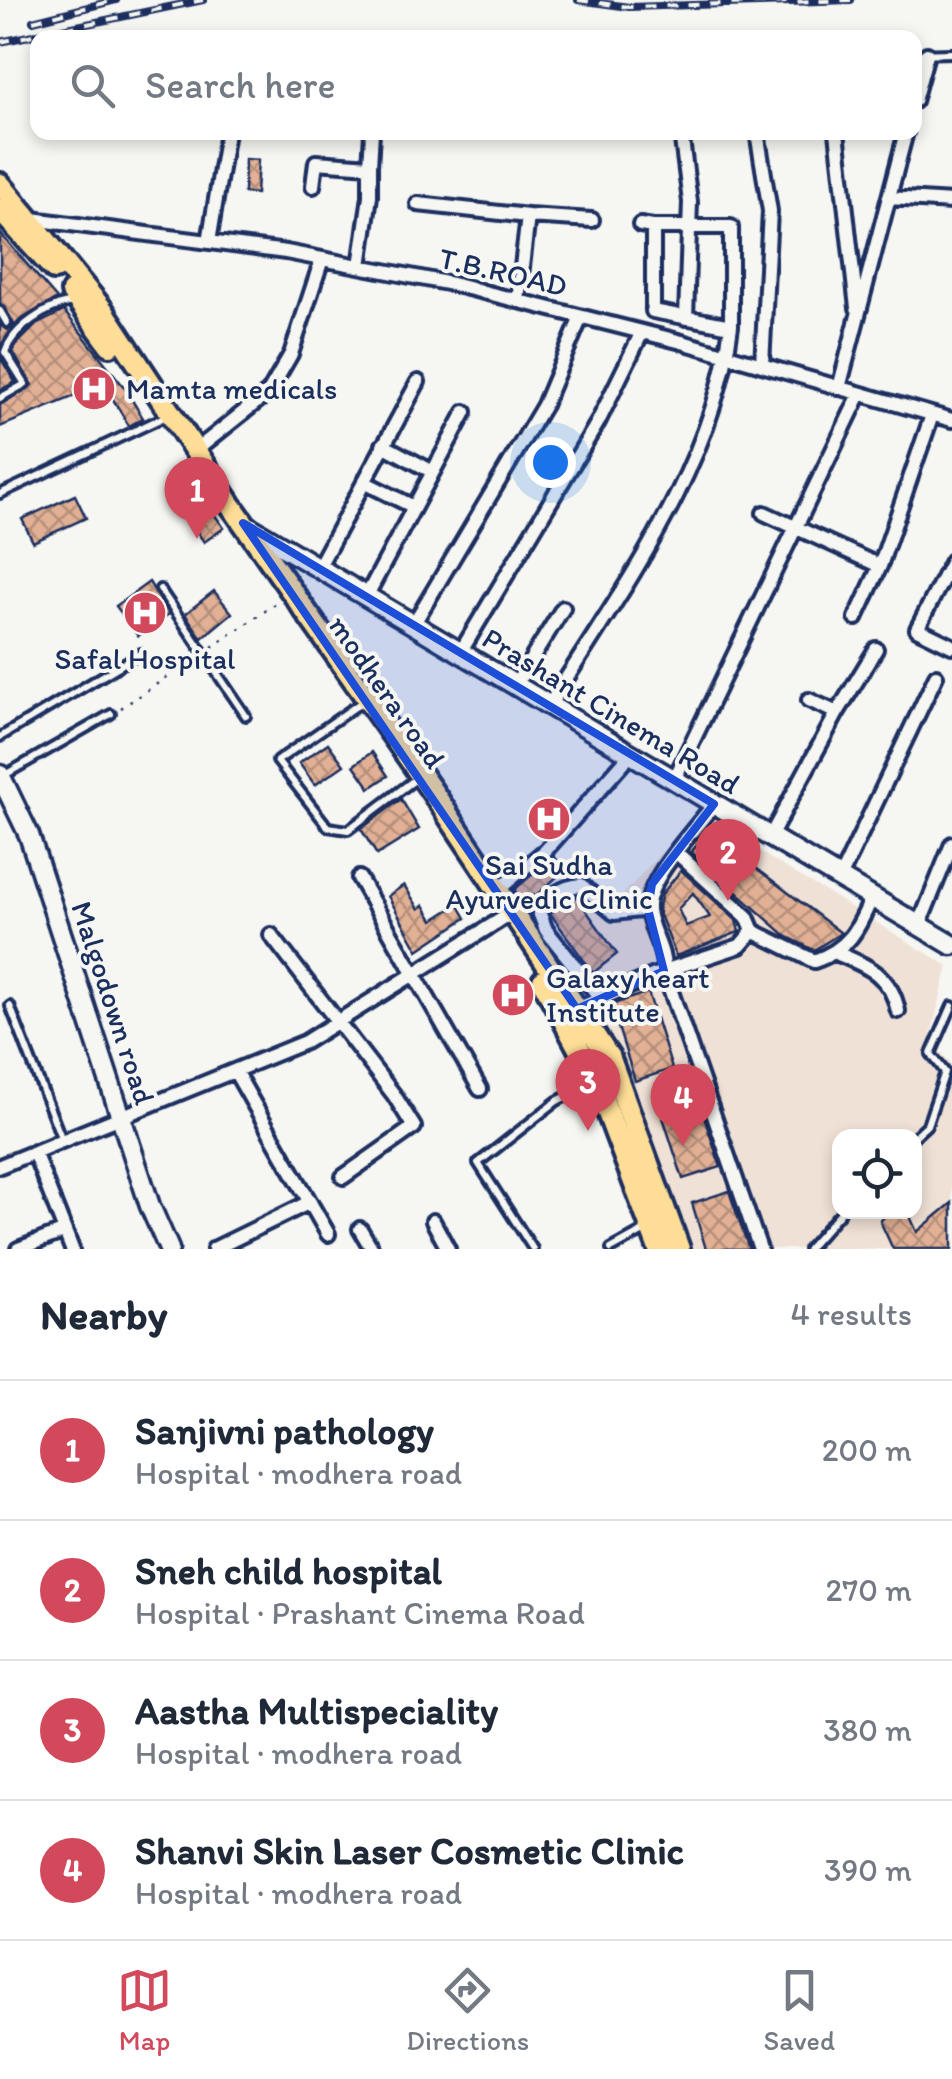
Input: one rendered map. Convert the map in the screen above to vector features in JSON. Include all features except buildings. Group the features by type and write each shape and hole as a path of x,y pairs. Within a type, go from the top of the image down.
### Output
{"main road":[{"path":"0,184 102,309 243,523 498,890 508,915 610,1059 679,1249"},
{"name":"modhera road","path":"0,210 78,300 508,915 596,1082 659,1249"}],"street":[{"path":"209,242 226,140"},
{"path":"360,266 370,196 372,140"},
{"path":"682,140 690,228 686,318"},
{"path":"757,140 770,211 762,365"},
{"path":"838,140 858,316"},
{"path":"839,388 904,140"},
{"path":"313,186 316,162 370,166"},
{"path":"889,198 952,202"},
{"path":"418,204 592,220"},
{"path":"518,301 528,216"},
{"name":"T.B.ROAD","path":"32,219 360,266 647,333 952,420"},
{"path":"460,653 647,333 653,312 646,226 731,227 731,326 727,355 684,487 549,706"},
{"path":"195,451 269,392 290,354 322,259"},
{"path":"653,312 731,326"},
{"path":"413,625 544,405 581,316"},
{"path":"318,568 418,382"},
{"path":"674,780 860,394"},
{"path":"366,596 465,412"},
{"path":"856,618 880,566 932,415"},
{"path":"383,446 433,472"},
{"path":"364,482 414,507"},
{"path":"764,512 880,566"},
{"name":"Prashant Cinema Road","path":"243,523 952,945"},
{"path":"952,561 917,629 952,646"},
{"path":"515,686 563,608"},
{"path":"770,838 876,649"},
{"path":"840,878 936,676"},
{"path":"809,700 837,714"},
{"path":"498,890 546,850 630,755"},
{"name":"Malgodown road","path":"0,776 29,835 150,1206 169,1249"},
{"path":"714,804 652,884 648,908 664,971 760,1249"},
{"path":"919,926 952,844"},
{"path":"678,853 748,917 753,931 814,961 836,953 854,938 872,897"},
{"path":"360,878 417,972 480,1089"},
{"path":"601,999 546,930 539,912 549,897 567,886 580,885 614,913 648,908"},
{"path":"0,1166 306,1042 508,915"},
{"path":"577,1008 664,971 740,946 753,931"},
{"path":"271,935 414,1127 344,1177"},
{"path":"836,953 869,967 886,980 894,989 898,1011"},
{"path":"235,1071 328,1234"},
{"path":"34,1152 72,1249"},
{"path":"214,1249 310,1202"},
{"path":"433,1221 448,1249"},
{"path":"360,1229 372,1249"},
{"path":"18,1249 65,1232"}],"lane":[{"path":"922,54 952,53"},
{"path":"0,398 25,384 5,352 12,335 59,304 78,300"},
{"path":"0,311 7,323"},
{"path":"0,494 162,418"},
{"path":"160,589 246,716"},
{"path":"0,737 141,653"},
{"path":"359,704 277,761 328,827 348,830 413,781"},
{"path":"0,776 111,714"},
{"path":"10,1006 62,1141"},
{"path":"922,1130 945,1072 931,1054 952,1006"},
{"path":"533,1249 478,1163 557,1101 596,1082"},
{"path":"808,1249 835,1219"},
{"path":"611,1249 651,1227"}],"highlighted area":[{"path":"243,523 714,804 652,884 648,909 664,971 577,1009"}],"shaded area":[{"path":"697,814 948,966 930,1038 952,1066 952,1249 688,1249 596,1020 527,914 572,867 613,905"}],"railway":[{"path":"33,21 116,0"},
{"path":"58,30 203,0"},
{"path":"578,0 629,7 851,0"},
{"path":"0,42 30,36"}],"place":[{"name":"Mamta medicals","path":"94,389"},
{"name":"Sanjivni pathology","path":"197,539"},
{"name":"Safal Hospital","path":"145,613"},
{"name":"Sai Sudha Ayurvedic Clinic","path":"549,819"},
{"name":"Sneh child hospital","path":"728,901"},
{"name":"Galaxy heart Institute","path":"513,995"},
{"name":"Aastha Multispeciality","path":"588,1131"},
{"name":"Shanvi Skin Laser Cosmetic Clinic","path":"683,1146"}]}
